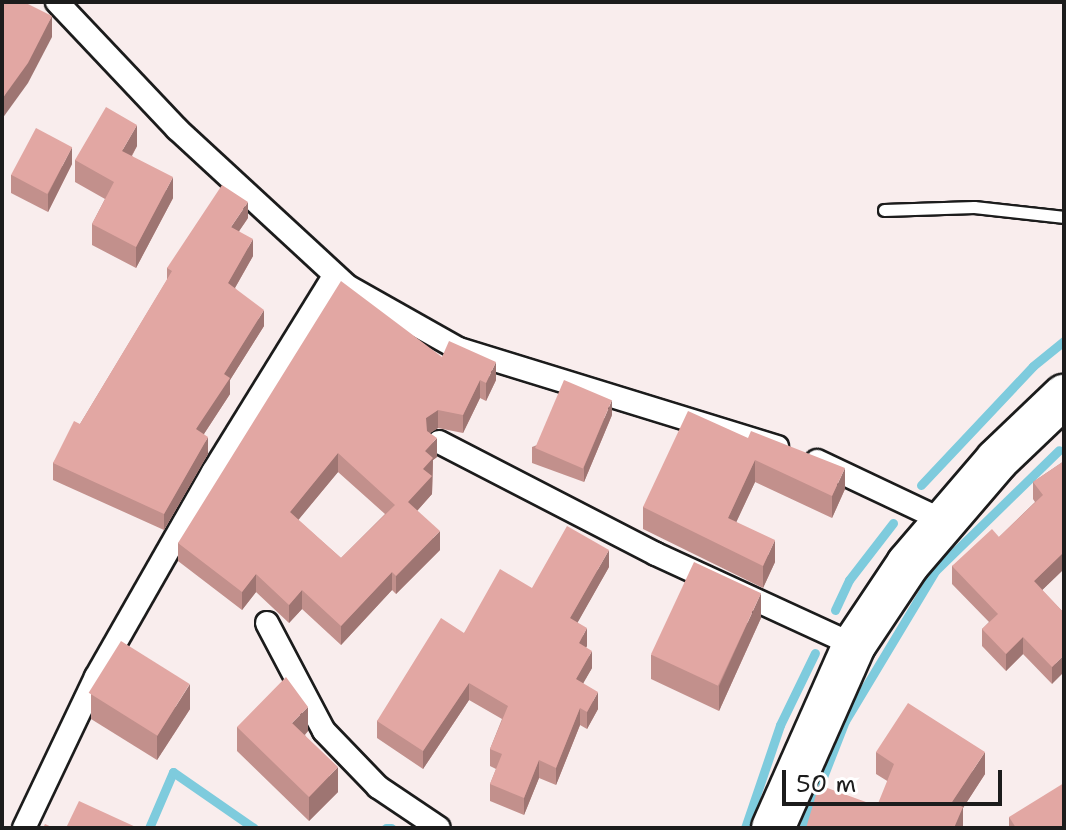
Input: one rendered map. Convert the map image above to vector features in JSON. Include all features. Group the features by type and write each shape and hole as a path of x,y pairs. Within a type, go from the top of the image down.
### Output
{"highway":[{"path":"773,828 854,645 942,520 1064,396"}],"street":[{"path":"57,2 177,129 334,276 459,349 726,429 826,465 942,520"},
{"path":"24,828 112,650 213,472 334,276"},
{"path":"439,442 627,540 854,645"},
{"path":"267,623 324,731 378,787 439,828"}],"lane":[{"path":"884,210 974,207 1064,217"}],"building":[{"path":"2,2 24,2 52,16 28,63 2,99"},
{"path":"106,107 137,125 122,151 173,177 136,247 92,224 114,182 75,160"},
{"path":"36,128 72,147 47,194 11,175"},
{"path":"222,185 248,202 231,227 253,239 228,283 264,310 224,374 230,378 196,429 208,437 164,514 53,463 74,421 80,424 172,271 167,268"},
{"path":"341,281 442,357 449,341 496,362 486,383 480,380 463,415 438,410 426,418 427,431 437,438 425,451 433,458 423,469 432,476 408,502 440,531 396,576 392,572 341,626 302,590 289,605 256,574 242,592 178,543","holes":["338,453 395,505 341,558 290,512"]},
{"path":"564,380 612,400 583,468 535,448"},
{"path":"688,411 748,438 751,431 845,468 832,496 755,460 728,518 775,540 763,566 643,507"},
{"path":"1064,461 1064,552 1034,581 1064,613 1064,655 1052,667 1023,637 1006,654 982,629 998,614 952,566 992,529 999,537 1043,495 1033,482"},
{"path":"567,526 609,550 570,618 587,628 579,643 592,651 576,679 598,692 587,712 580,708 556,768 539,760 524,798 490,784 502,754 490,749 508,706 469,683 423,751 377,721 441,618 464,633 500,569 532,588"},
{"path":"694,562 761,593 718,686 651,654"},
{"path":"121,641 190,684 157,736 89,693"},
{"path":"286,677 308,707 292,723 338,767 309,797 237,727"},
{"path":"908,703 985,752 952,802 963,807 954,828 806,828 819,785 877,806 894,764 876,752"},
{"path":"1064,783 1064,828 1016,828 1009,817"},
{"path":"79,801 138,828 66,828"}],"waterway":[{"path":"921,485 1033,366 1064,341"},
{"path":"803,828 845,721 935,571 1059,450"},
{"path":"835,610 849,580 893,523"},
{"path":"745,828 780,725 815,653"},
{"path":"149,828 173,772 254,828"},
{"path":"386,828 391,828"}]}
